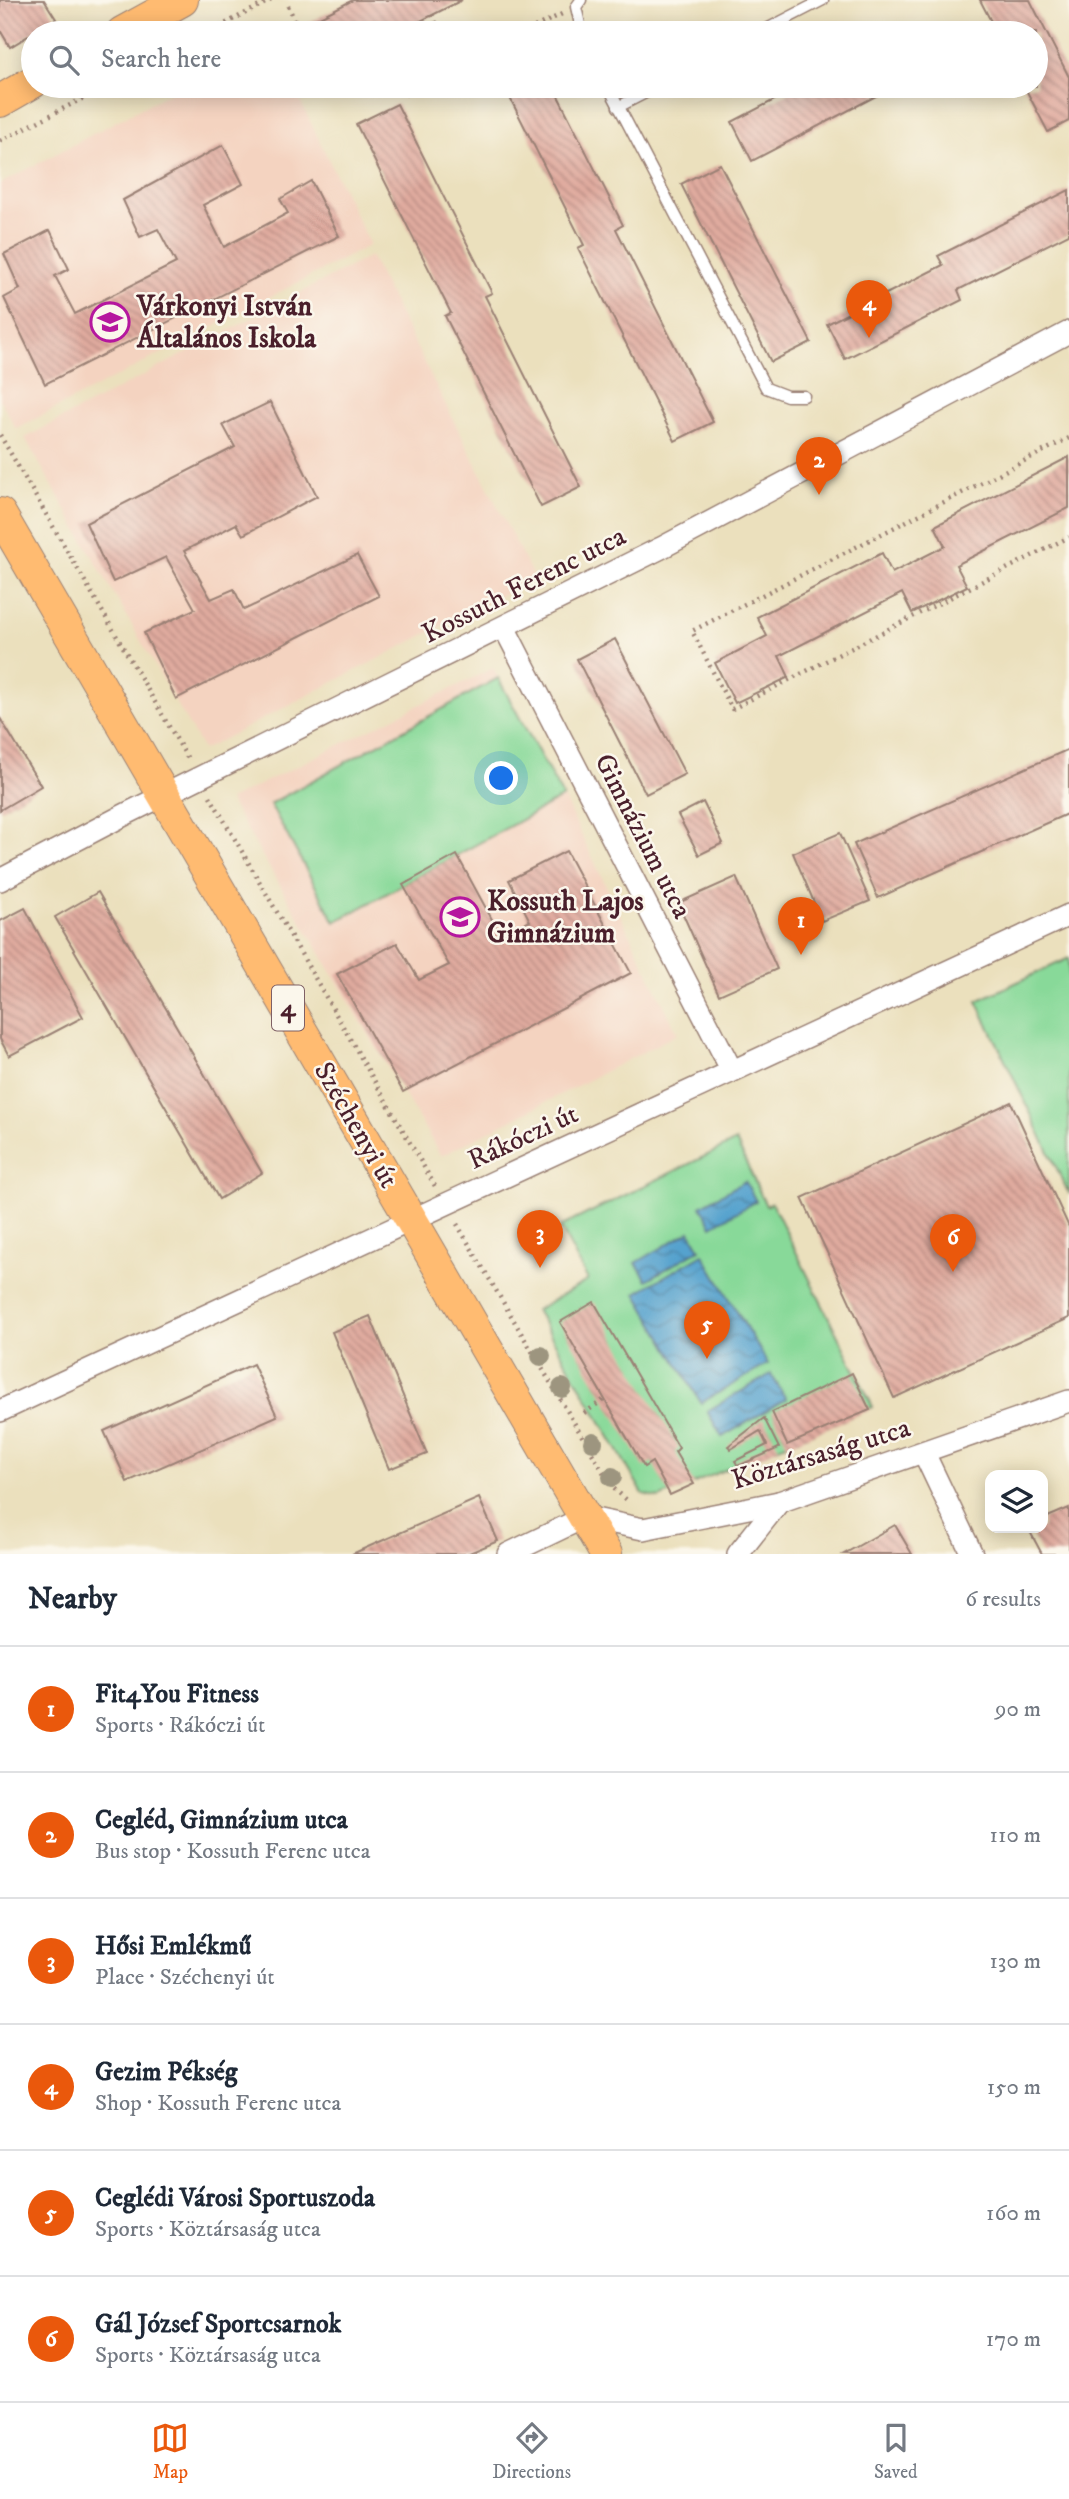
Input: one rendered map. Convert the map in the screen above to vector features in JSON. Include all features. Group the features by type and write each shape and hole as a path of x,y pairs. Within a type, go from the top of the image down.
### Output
{"main road":[{"path":"144,21 182,0"},
{"name":"Széchenyi út","path":"0,514 606,1554"}],"street":[{"name":"Kossuth Ferenc utca","path":"0,880 661,548 1069,332"},
{"name":"Gimnázium utca","path":"504,627 732,1071"},
{"name":"Rákóczi út","path":"0,1411 1069,915"},
{"name":"Köztársaság utca","path":"585,1517 643,1528 779,1502 1069,1401"},
{"path":"923,1453 972,1554"},
{"path":"738,1554 779,1502"},
{"path":"508,1554 585,1517"}],"lane":[{"path":"782,21 823,0"},
{"path":"614,98 766,388 787,396 804,396"},
{"path":"618,107 636,98"}],"path":[{"path":"230,21 271,0"},
{"path":"545,21 578,4"},
{"path":"288,6 295,21"},
{"path":"432,15 435,21"},
{"path":"0,141 84,98"},
{"path":"0,435 611,1487 630,1503 643,1528"},
{"path":"1069,438 692,631 732,709 1069,537"},
{"path":"584,1413 605,1399"}],"shaded area":[{"name":"Várkonyi István Általános Iskola","path":"160,98 299,98 370,245 16,429 0,399 0,184"},
{"path":"370,256 534,578 203,750 25,438"},
{"name":"Kossuth Lajos Gimnázium","path":"493,668 563,797 678,1034 441,1156 229,800"}],"green space":[{"path":"498,678 563,797 335,922 270,804"},
{"path":"1069,958 1069,1194 977,1001"},
{"path":"736,1141 766,1206 772,1203 873,1407 659,1498 643,1494 536,1310 588,1280 560,1227"}],"water":[{"path":"745,1181 756,1201 712,1226 701,1206"},
{"path":"690,1231 700,1249 647,1280 636,1263"},
{"path":"703,1254 768,1364 701,1403 636,1293"},
{"path":"771,1374 786,1399 722,1437 707,1411"}],"building":[{"path":"0,0 44,0 56,19 21,21 21,40 10,47 0,30"},
{"path":"353,0 462,0 421,21 312,21"},
{"path":"980,0 1030,0 1041,21 991,21"},
{"path":"1048,36 1069,77 1069,121 1048,132 1030,98 1048,98"},
{"path":"510,98 559,98 623,225 616,229 713,422 675,441 578,248 584,245"},
{"path":"778,98 872,98 752,161 732,122"},
{"path":"397,104 492,293 485,296 581,487 541,507 445,316 451,313 356,124"},
{"path":"223,145 243,184 203,205 224,247 288,213 280,199 311,181 339,236 45,384 4,298 20,289 4,254 50,230 69,269 55,276 75,314 176,263 158,229 140,237 123,200"},
{"path":"720,164 811,342 771,362 681,184"},
{"path":"1069,190 1069,234 958,290 962,300 845,359 827,324 943,265 938,256"},
{"path":"270,402 317,496 243,535 236,524 184,551 211,599 234,589 244,610 357,555 379,596 176,699 144,633 195,609 166,557 113,582 86,523 235,447 223,425"},
{"path":"1069,457 1069,508 956,565 967,586 912,613 902,593 779,656 789,677 735,703 715,663 767,636 757,617 882,553 892,573 945,546 935,526"},
{"path":"615,639 685,774 646,794 577,659"},
{"path":"0,718 41,786 0,810"},
{"path":"1069,749 1069,813 878,898 854,844"},
{"path":"703,802 723,843 699,855 678,815"},
{"path":"840,833 870,901 822,921 793,853"},
{"path":"566,851 631,973 403,1092 337,974 397,943 419,980 449,965 403,885 457,855 501,936 530,921 509,880"},
{"path":"736,877 777,969 719,995 678,903"},
{"path":"98,892 262,1173 219,1199 55,917"},
{"path":"25,908 83,1017 9,1056 0,1039 0,921"},
{"path":"1011,1102 1069,1227 1069,1318 894,1398 802,1198"},
{"path":"594,1302 679,1448 675,1452 694,1484 670,1495 652,1462 644,1467 560,1322"},
{"path":"370,1316 427,1454 389,1469 332,1332"},
{"path":"253,1364 277,1416 127,1482 104,1431"},
{"path":"852,1373 870,1410 787,1445 772,1412"},
{"path":"764,1418 779,1448 738,1466 735,1461 767,1445 760,1431 731,1449 728,1446"},
{"path":"479,1498 498,1541 467,1554 352,1554"},
{"path":"1069,1508 1069,1554 1042,1554 1031,1533 1048,1533 1048,1517"},
{"path":"895,1525 912,1554 844,1554"}],"place":[{"name":"Várkonyi István Általános Iskola","path":"110,322"},
{"name":"Gezim Pékség","path":"869,338"},
{"name":"Cegléd, Gimnázium utca","path":"819,495"},
{"name":"Kossuth Lajos Gimnázium","path":"460,917"},
{"name":"Fit4You Fitness","path":"801,955"},
{"name":"Hősi Emlékmű","path":"540,1268"},
{"name":"Gál József Sportcsarnok","path":"953,1272"},
{"name":"Ceglédi Városi Sportuszoda","path":"707,1359"}]}
